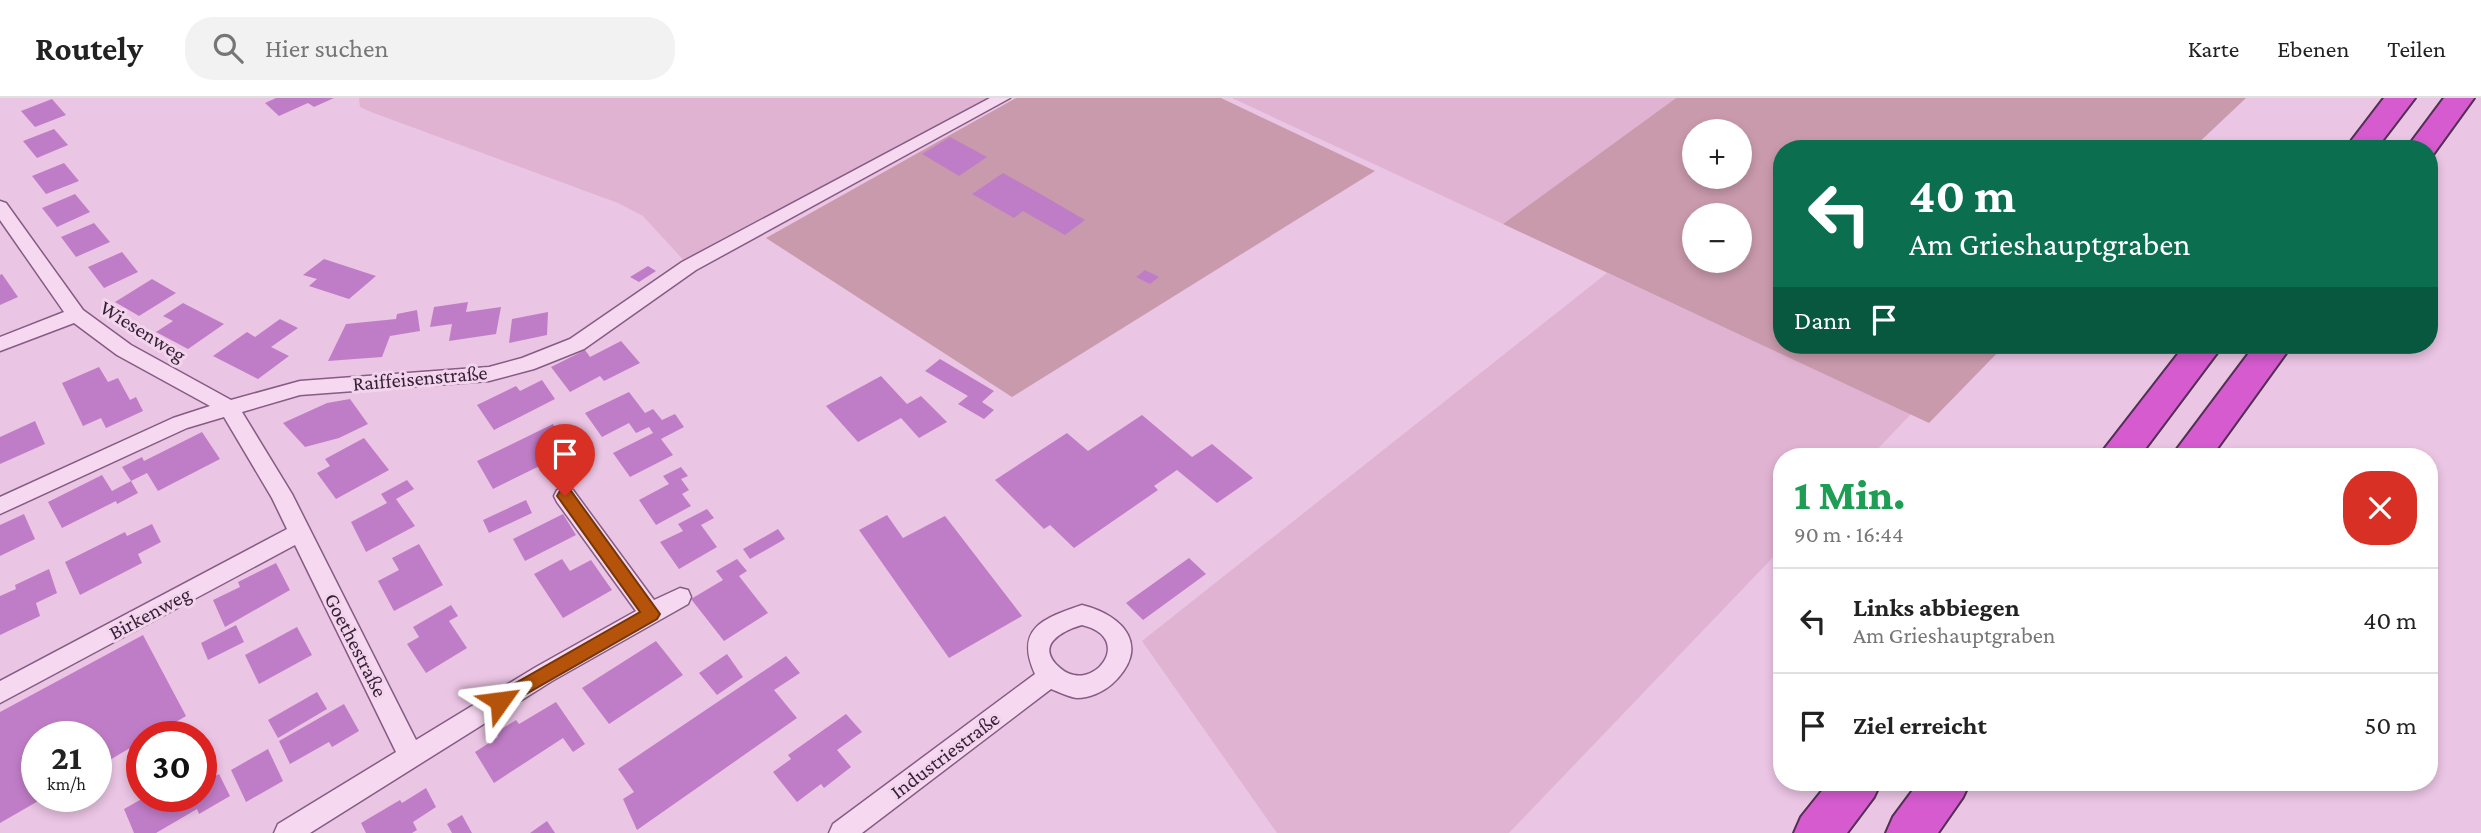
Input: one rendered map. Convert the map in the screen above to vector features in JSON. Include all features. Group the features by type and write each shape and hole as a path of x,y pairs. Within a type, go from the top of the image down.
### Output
{"highway":[{"path":"2367,140 2400,98"},
{"path":"2428,140 2459,98"},
{"path":"2124,448 2198,354"},
{"path":"2197,448 2267,354"},
{"path":"1818,833 1851,791"},
{"path":"1910,833 1940,791"}],"street":[{"name":"Raiffeisenstraße","path":"0,506 180,422 300,388 489,374 527,364 577,344 689,266 1003,98"},
{"name":"Wiesenweg","path":"0,207 76,315 124,350 229,408"},
{"path":"0,344 76,315"},
{"name":"Goethestraße","path":"229,408 281,494 411,755"},
{"path":"565,496 651,614"},
{"name":"Birkenweg","path":"0,693 299,533"},
{"path":"287,833 544,674 680,597"},
{"name":"Industriestraße","path":"842,833 1049,677"}],"shaded area":[{"path":"359,98 1002,98 689,266 643,216 618,203 371,112 360,107"},
{"path":"1016,98 1221,98 1375,171 1012,397 766,238"},
{"path":"1232,98 1676,98 1503,224"},
{"path":"1676,98 2246,98 2202,140 1773,140 1773,350 1503,224"},
{"path":"1607,273 1773,350 1773,354 1782,354 1911,414 1879,448 1773,448 1773,557 1509,833 1277,833 1142,641"},
{"path":"1781,354 1996,354 1929,423"}],"building":[{"path":"276,98 334,98 314,107 308,103 279,116 265,103"},
{"path":"52,99 66,115 35,127 21,111"},
{"path":"54,129 68,145 37,158 23,141"},
{"path":"950,137 987,157 959,176 922,154"},
{"path":"64,163 79,181 46,194 32,176"},
{"path":"1003,173 1085,220 1065,235 1023,211 1014,218 972,194"},
{"path":"75,194 90,212 57,227 42,208"},
{"path":"94,223 110,242 76,257 61,237"},
{"path":"122,252 138,272 104,288 88,267"},
{"path":"324,259 376,276 349,299 309,286 317,279 303,275"},
{"path":"648,266 656,271 639,282 630,277"},
{"path":"1145,270 1159,277 1150,284 1136,277"},
{"path":"2,274 18,297 0,305 0,275"},
{"path":"152,279 176,293 139,316 115,302"},
{"path":"468,302 466,312 501,307 496,334 449,341 452,324 430,327 434,307"},
{"path":"183,303 224,324 188,349 156,332 173,321 163,316"},
{"path":"417,310 420,331 390,336 382,357 328,361 346,324 396,319 397,314"},
{"path":"548,312 547,335 509,343 512,319"},
{"path":"280,319 298,328 271,347 289,356 258,379 213,356 247,332 255,337"},
{"path":"621,341 640,363 604,381 600,376 570,392 551,367 585,350 590,357"},
{"path":"940,359 994,391 982,402 994,410 984,419 958,404 968,396 925,371"},
{"path":"99,367 108,382 118,378 130,400 136,397 143,411 106,428 101,418 83,426 62,383"},
{"path":"881,376 907,404 921,396 947,422 919,438 901,418 858,442 826,406"},
{"path":"542,380 555,399 494,430 477,405 516,386 520,391"},
{"path":"629,392 645,413 653,409 662,420 675,414 684,427 661,439 673,455 630,477 613,453 653,433 649,427 636,433 629,423 602,437 585,413"},
{"path":"350,399 368,424 339,438 305,447 283,423 327,403"},
{"path":"1142,415 1192,457 1212,444 1253,478 1217,503 1177,470 1154,486 1158,490 1074,548 1050,525 1044,529 995,480 1067,433 1088,451"},
{"path":"35,421 45,444 0,464 0,437"},
{"path":"553,424 570,451 493,489 477,461"},
{"path":"202,432 220,459 158,491 147,473 131,481 122,467 142,457 144,461"},
{"path":"364,438 389,470 336,499 317,473 330,466 325,459"},
{"path":"681,467 688,476 681,479 689,490 682,494 691,506 656,525 639,500 669,484 663,476"},
{"path":"102,475 112,491 131,481 138,493 62,528 48,502"},
{"path":"407,480 414,489 396,499 415,526 366,552 351,522 387,503 381,494"},
{"path":"526,500 532,513 489,533 483,520"},
{"path":"707,509 714,518 701,525 717,547 679,569 660,542 683,531 678,524"},
{"path":"24,514 35,539 0,556 0,525"},
{"path":"563,514 576,535 525,561 513,539"},
{"path":"887,515 903,538 945,516 1022,616 949,658 859,530"},
{"path":"152,524 161,542 138,554 142,563 80,595 65,562 125,532 127,536"},
{"path":"778,529 785,539 750,559 743,549"},
{"path":"419,544 443,585 394,611 378,581 399,570 392,558"},
{"path":"1189,558 1206,574 1143,620 1126,603"},
{"path":"562,559 570,571 591,560 612,590 563,618 534,574"},
{"path":"737,559 747,571 739,576 768,613 724,641 691,599 723,580 716,571"},
{"path":"276,563 290,590 225,627 213,600 240,587 238,582"},
{"path":"49,569 57,593 36,603 40,616 0,635 0,596 16,589 15,585"},
{"path":"451,605 458,616 449,621 467,648 426,673 407,644 419,637 413,627"},
{"path":"236,625 244,642 208,660 201,643"},
{"path":"297,627 312,655 259,684 245,655"},
{"path":"143,635 186,716 177,721 126,721 126,750 112,759 112,721 21,721 21,811 0,823 0,712"},
{"path":"656,641 683,675 609,724 582,688"},
{"path":"727,654 743,677 717,695 699,673"},
{"path":"786,656 800,673 774,690 797,718 637,830 623,799 634,792 618,769"},
{"path":"317,692 327,709 278,738 268,720"},
{"path":"556,702 585,744 573,752 563,738 494,783 475,752 498,737 495,733 516,720 519,724"},
{"path":"344,704 359,731 332,747 329,742 290,764 279,741"},
{"path":"846,714 862,732 837,750 851,767 824,788 821,784 797,802 773,772 791,759 788,755"},
{"path":"268,749 283,781 246,802 231,770"},
{"path":"219,774 230,796 217,804"},
{"path":"426,788 436,807 413,822 417,830 412,833 366,833 361,823"},
{"path":"126,808 126,812 192,812 156,833 134,833 124,809"},
{"path":"462,815 472,833 452,833 447,824"},
{"path":"547,821 555,833 530,833"}],"route":[{"path":"500,701 651,614 565,496"}]}
